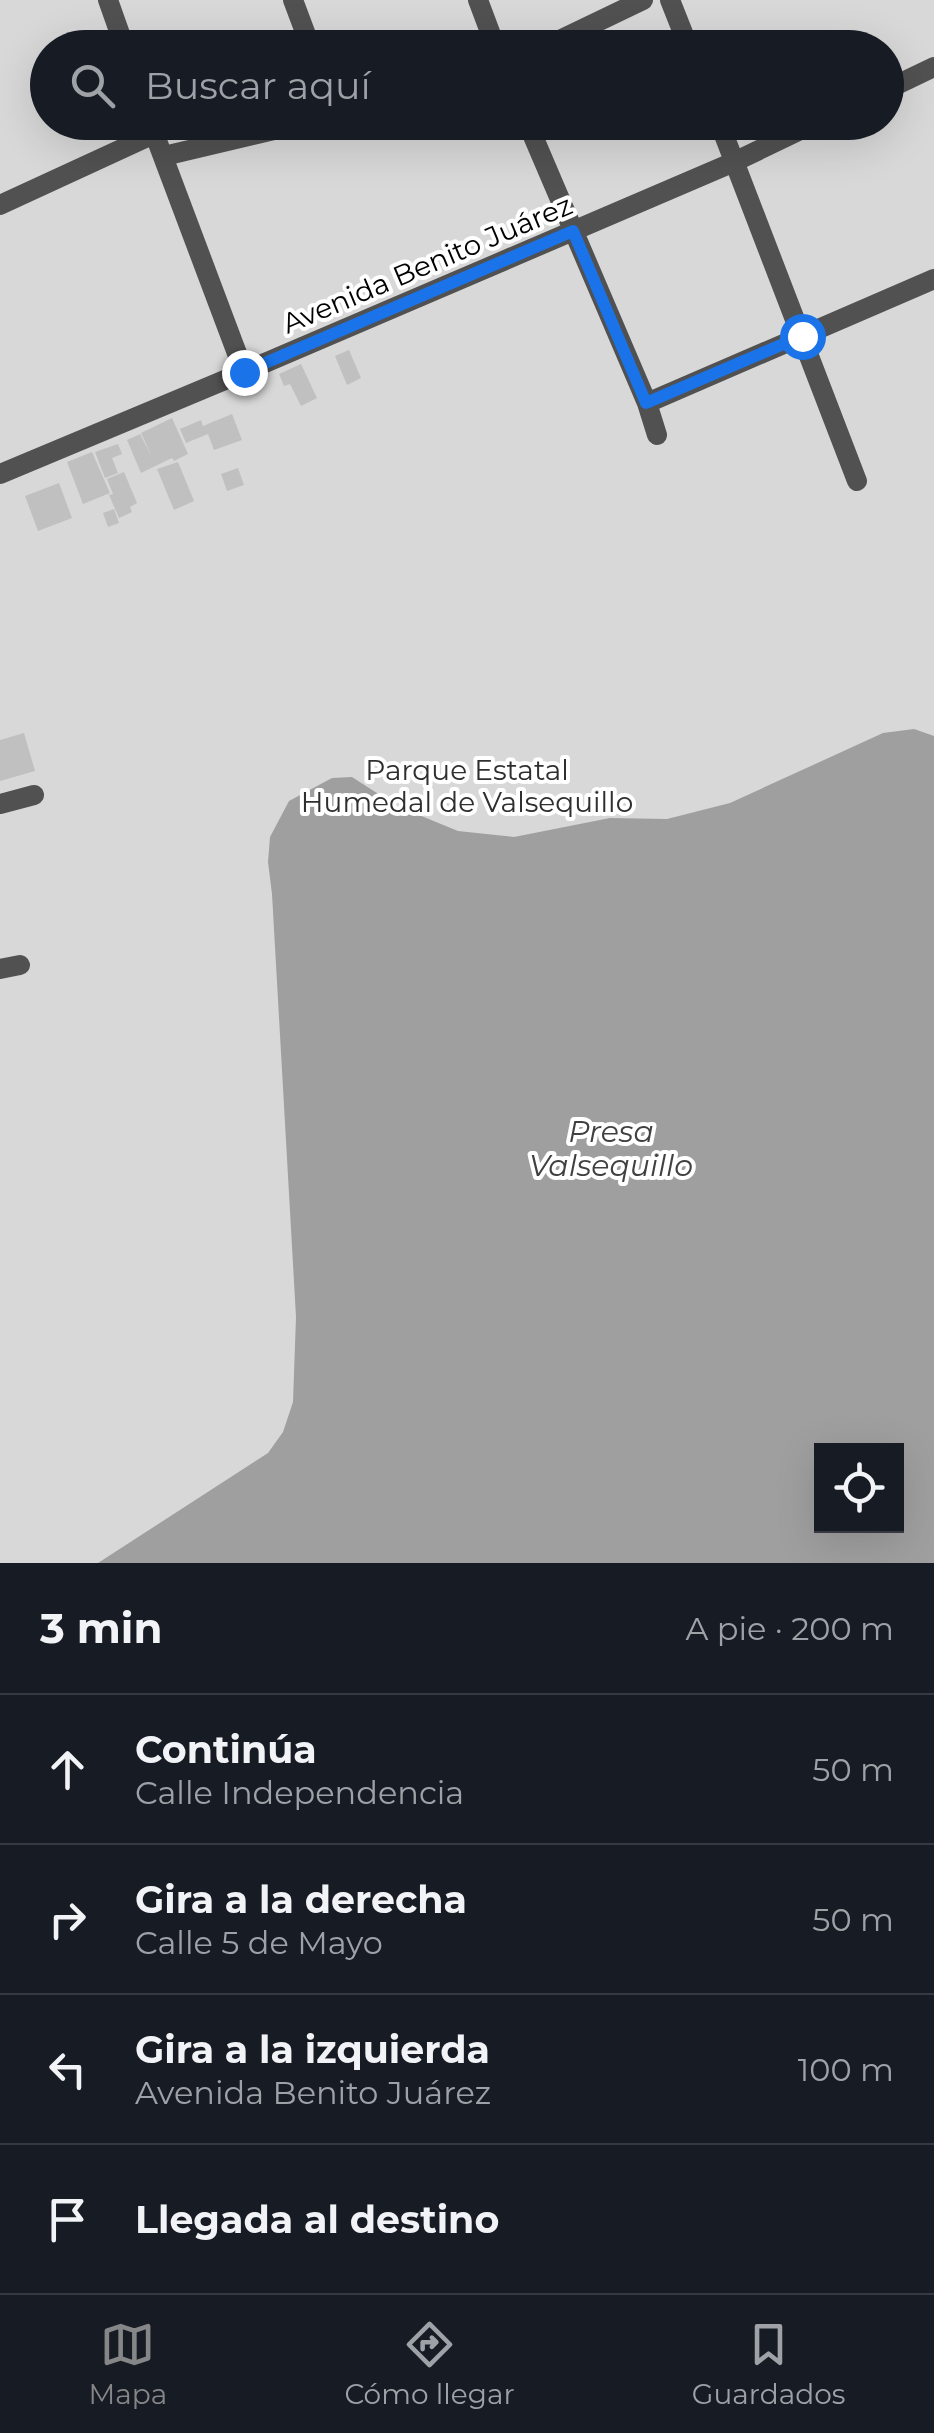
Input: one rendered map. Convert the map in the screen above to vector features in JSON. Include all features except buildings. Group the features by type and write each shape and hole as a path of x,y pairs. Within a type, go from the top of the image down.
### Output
{"street":[{"path":"293,0 304,30"},
{"path":"478,0 489,30"},
{"path":"580,30 643,0"},
{"path":"670,0 682,30"},
{"path":"111,1 119,30"},
{"path":"904,81 934,67"},
{"path":"0,205 128,140"},
{"path":"157,140 244,372"},
{"path":"164,156 232,140"},
{"path":"535,140 657,435"},
{"path":"725,140 857,481"},
{"name":"Avenida Benito Juárez","path":"0,474 780,140"},
{"path":"646,403 934,279"},
{"path":"0,804 34,795"}],"green space":[{"name":"Parque Estatal Humedal de Valsequillo","path":"0,0 934,0 934,1563 0,1563"}],"water":[{"name":"Presa Valsequillo","path":"914,729 934,736 934,1563 98,1563 268,1453 283,1432 293,1402 296,1317 268,862 270,837 289,801 332,778 352,777 397,806 458,831 514,837 610,818 667,819 730,803 883,733"}],"route":[{"path":"244,372 573,231 646,403 802,336"}]}
